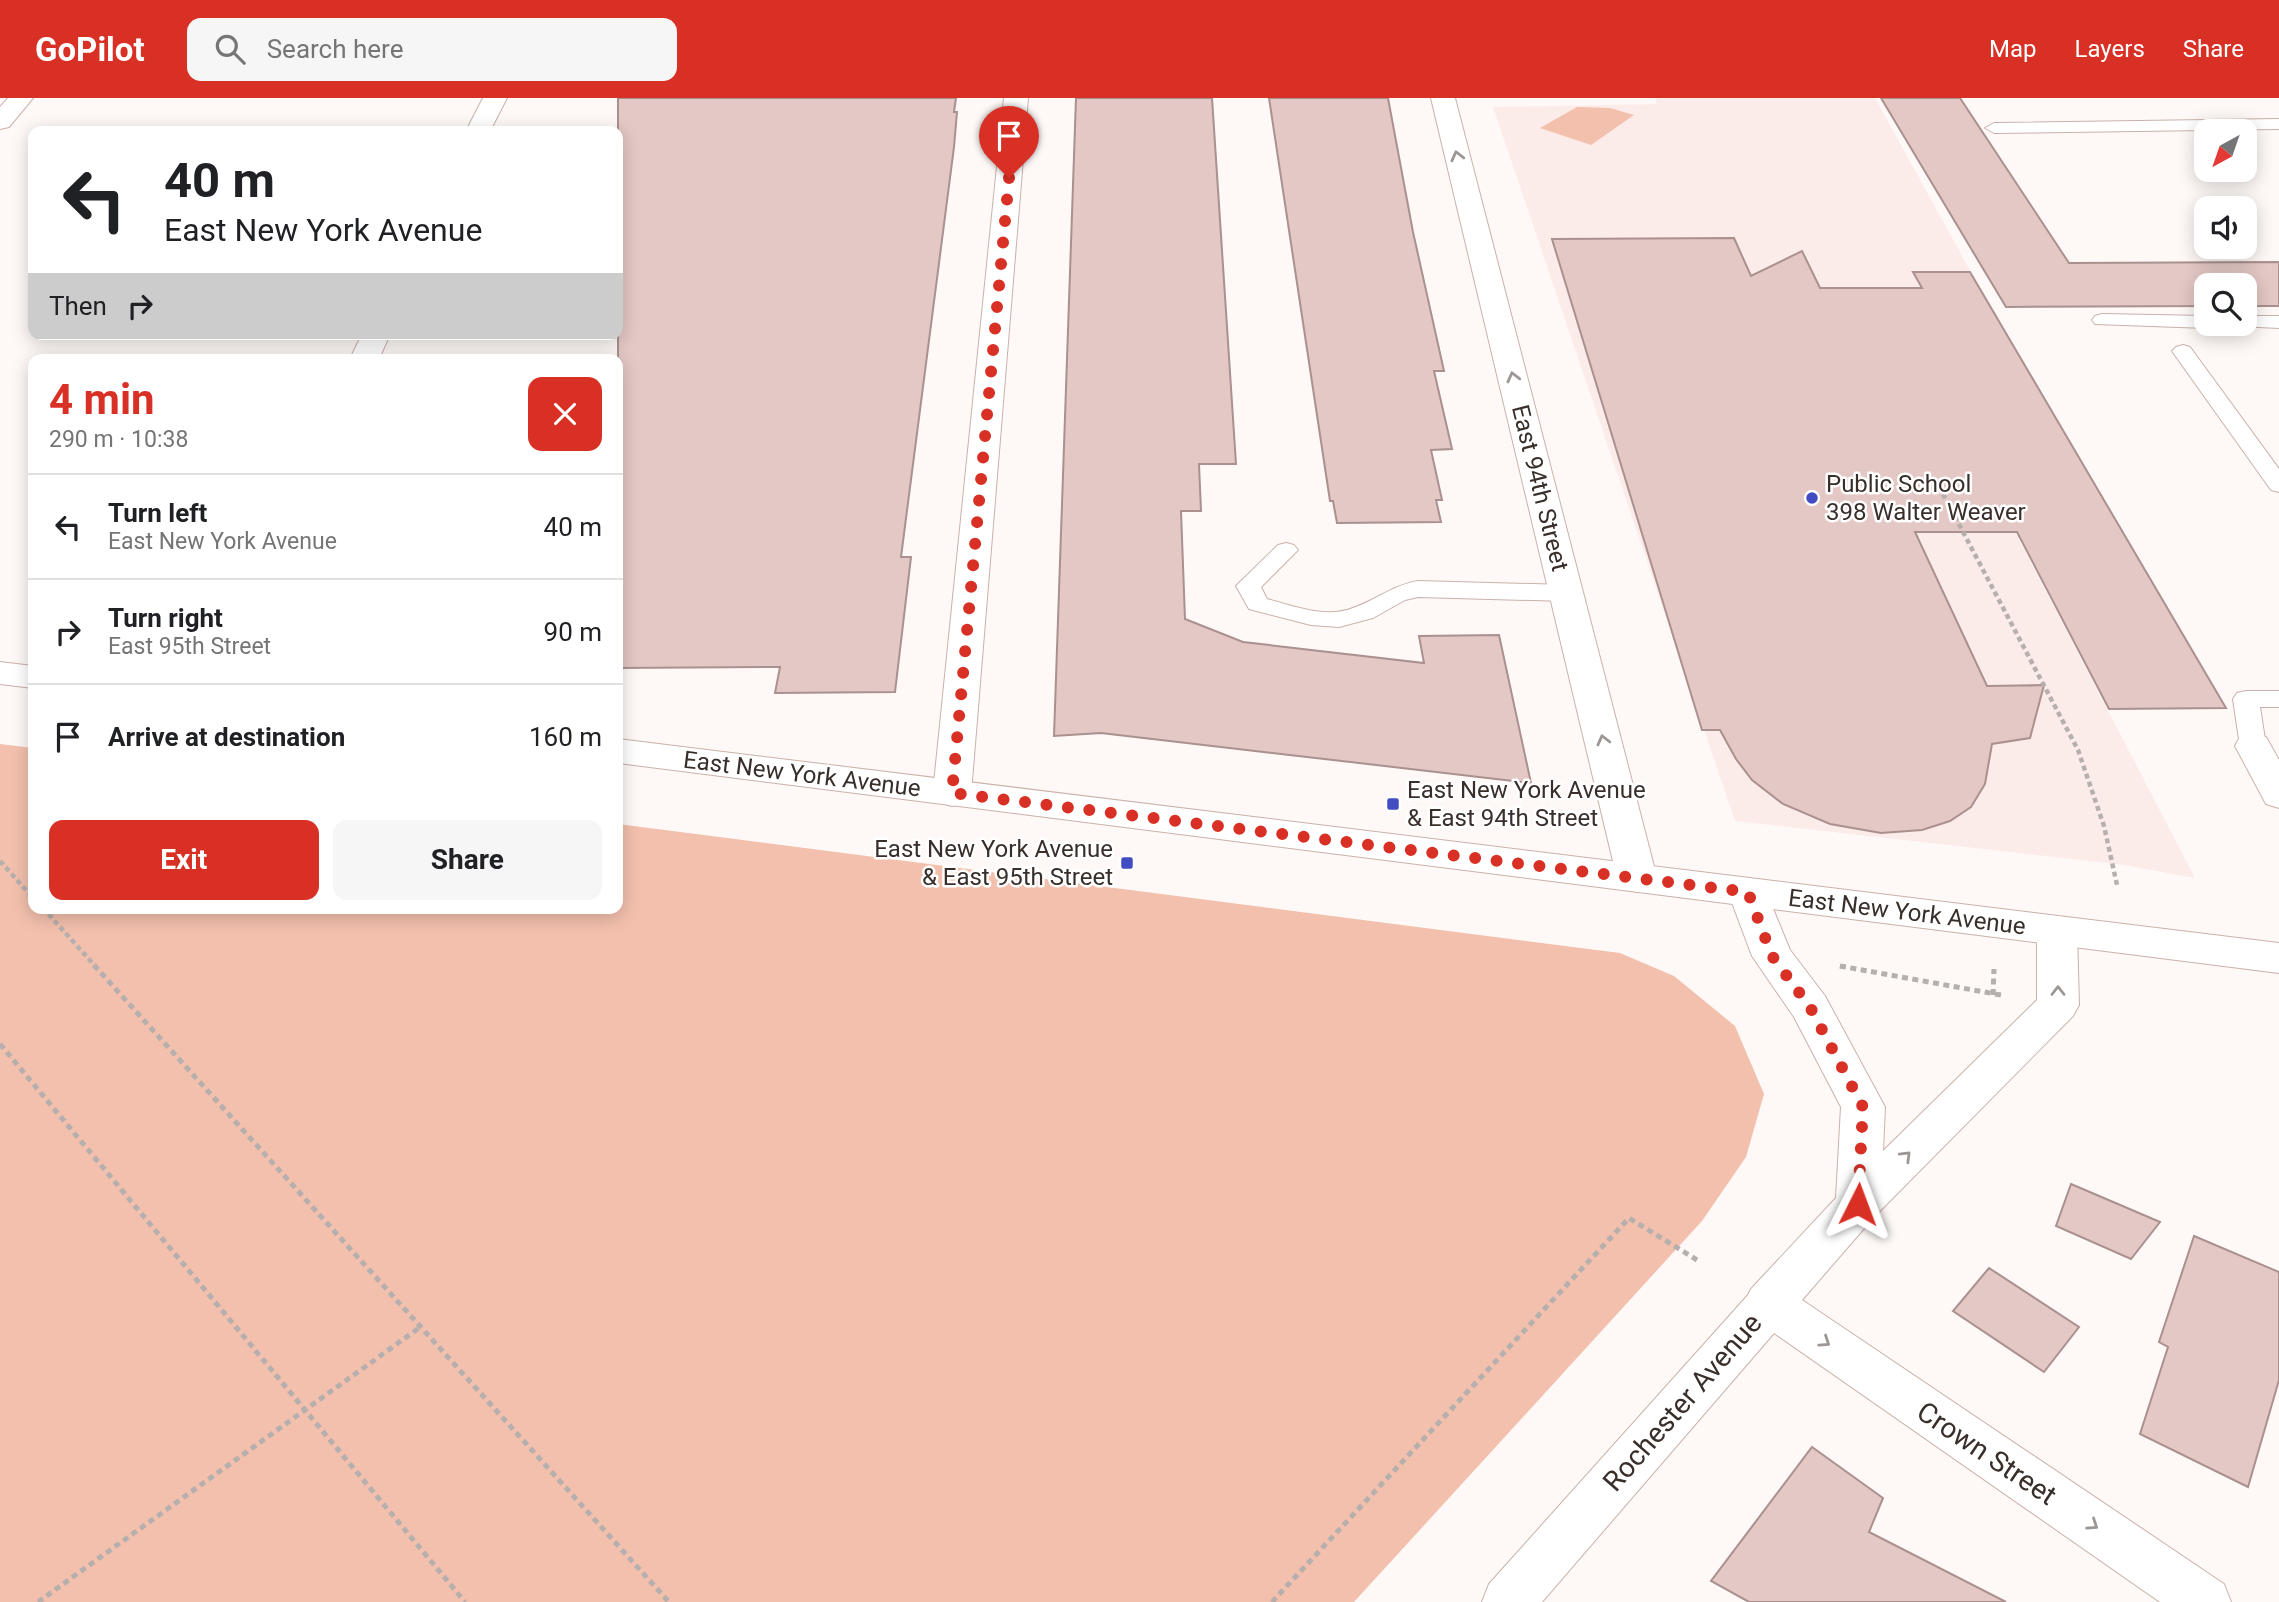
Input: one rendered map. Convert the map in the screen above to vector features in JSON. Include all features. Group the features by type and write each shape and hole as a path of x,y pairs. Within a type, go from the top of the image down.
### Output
{"street":[{"path":"0,122 21,98"},
{"path":"481,126 495,98"},
{"path":"952,793 1016,98"},
{"name":"East 94th Street","path":"1443,98 1637,878"},
{"path":"0,673 28,676"},
{"path":"2253,746 2279,794"},
{"name":"East New York Avenue","path":"623,752 2279,958"},
{"path":"1748,892 1772,956 1810,1007 1863,1107 1858,1204"},
{"name":"Rochester Avenue","path":"1508,1602 1768,1303 1858,1204 2058,1005 2057,931"},
{"name":"Crown Street","path":"1768,1303 2205,1602"}],"lane":[{"path":"1994,128 2279,124"},
{"path":"2102,320 2194,322"},
{"path":"2257,322 2279,323"},
{"path":"2183,351 2279,485"},
{"path":"1286,550 1248,586 1258,604 1308,617 1341,618 1362,614 1402,591 1418,589 1566,593"},
{"path":"2253,746 2246,699 2279,699"}],"path":[{"path":"1943,494 2078,750 2104,826 2117,884"},
{"path":"0,861 28,892"},
{"path":"48,914 419,1328 669,1602"},
{"path":"1828,964 2004,996"},
{"path":"1986,1002 1995,993 1994,969"},
{"path":"0,1044 465,1602"},
{"path":"1272,1602 1629,1218 1697,1260"},
{"path":"38,1602 419,1328"}],"shaded area":[{"name":"Public School 398 Walter Weaver","path":"1655,98 1875,98 1977,283 1944,283 1937,272 1914,272 1922,288 1889,289 2195,878 2125,865 1735,821 1493,107 1657,104"},
{"path":"1577,107 1610,108 1634,115 1591,145 1540,128"},
{"path":"0,744 28,747 28,914 623,914 623,825 1620,953 1674,976 1735,1026 1764,1094 1746,1157 1702,1221 1354,1602 0,1602"}],"building":[{"path":"618,98 956,98 954,147 901,557 911,557 895,692 775,693 780,667 623,668 623,354 618,354 618,340 623,340 623,126 618,126"},
{"path":"1076,98 1212,98 1236,464 1199,464 1201,511 1181,511 1185,619 1243,642 1424,663 1419,636 1499,635 1531,783 1101,733 1054,736"},
{"path":"1269,98 1388,98 1413,232 1444,371 1434,371 1452,449 1431,450 1442,500 1436,500 1441,522 1337,523 1333,501 1330,501"},
{"path":"1881,98 1960,98 2069,263 2279,262 2279,306 2257,306 2257,273 2194,273 2194,306 2006,307"},
{"name":"Public School 398 Walter Weaver","path":"1734,238 1751,276 1802,251 1820,288 1922,288 1913,272 1970,272 2226,708 2109,709 2017,532 1915,532 1987,686 2044,685 2030,738 1992,744 1985,784 1971,807 1950,821 1922,830 1881,833 1830,824 1783,804 1752,780 1736,759 1720,730 1702,730 1552,239"},
{"path":"2071,1184 2160,1222 2131,1259 2056,1226"},
{"path":"2194,1236 2279,1272 2279,1380 2248,1487 2140,1434 2168,1347 2159,1342"},
{"path":"1989,1268 2079,1327 2044,1372 1953,1311"},
{"path":"1812,1447 1883,1498 1869,1532 2006,1602 1749,1602 1711,1581"}],"place":[{"name":"Public School 398 Walter Weaver","path":"1812,498"},
{"name":"East New York Avenue & East 94th Street","path":"1393,804"},
{"name":"East New York Avenue & East 95th Street","path":"1127,863"}],"route":[{"path":"1009,178 952,793 1748,892 1772,956 1810,1007 1863,1107 1858,1204"}]}
